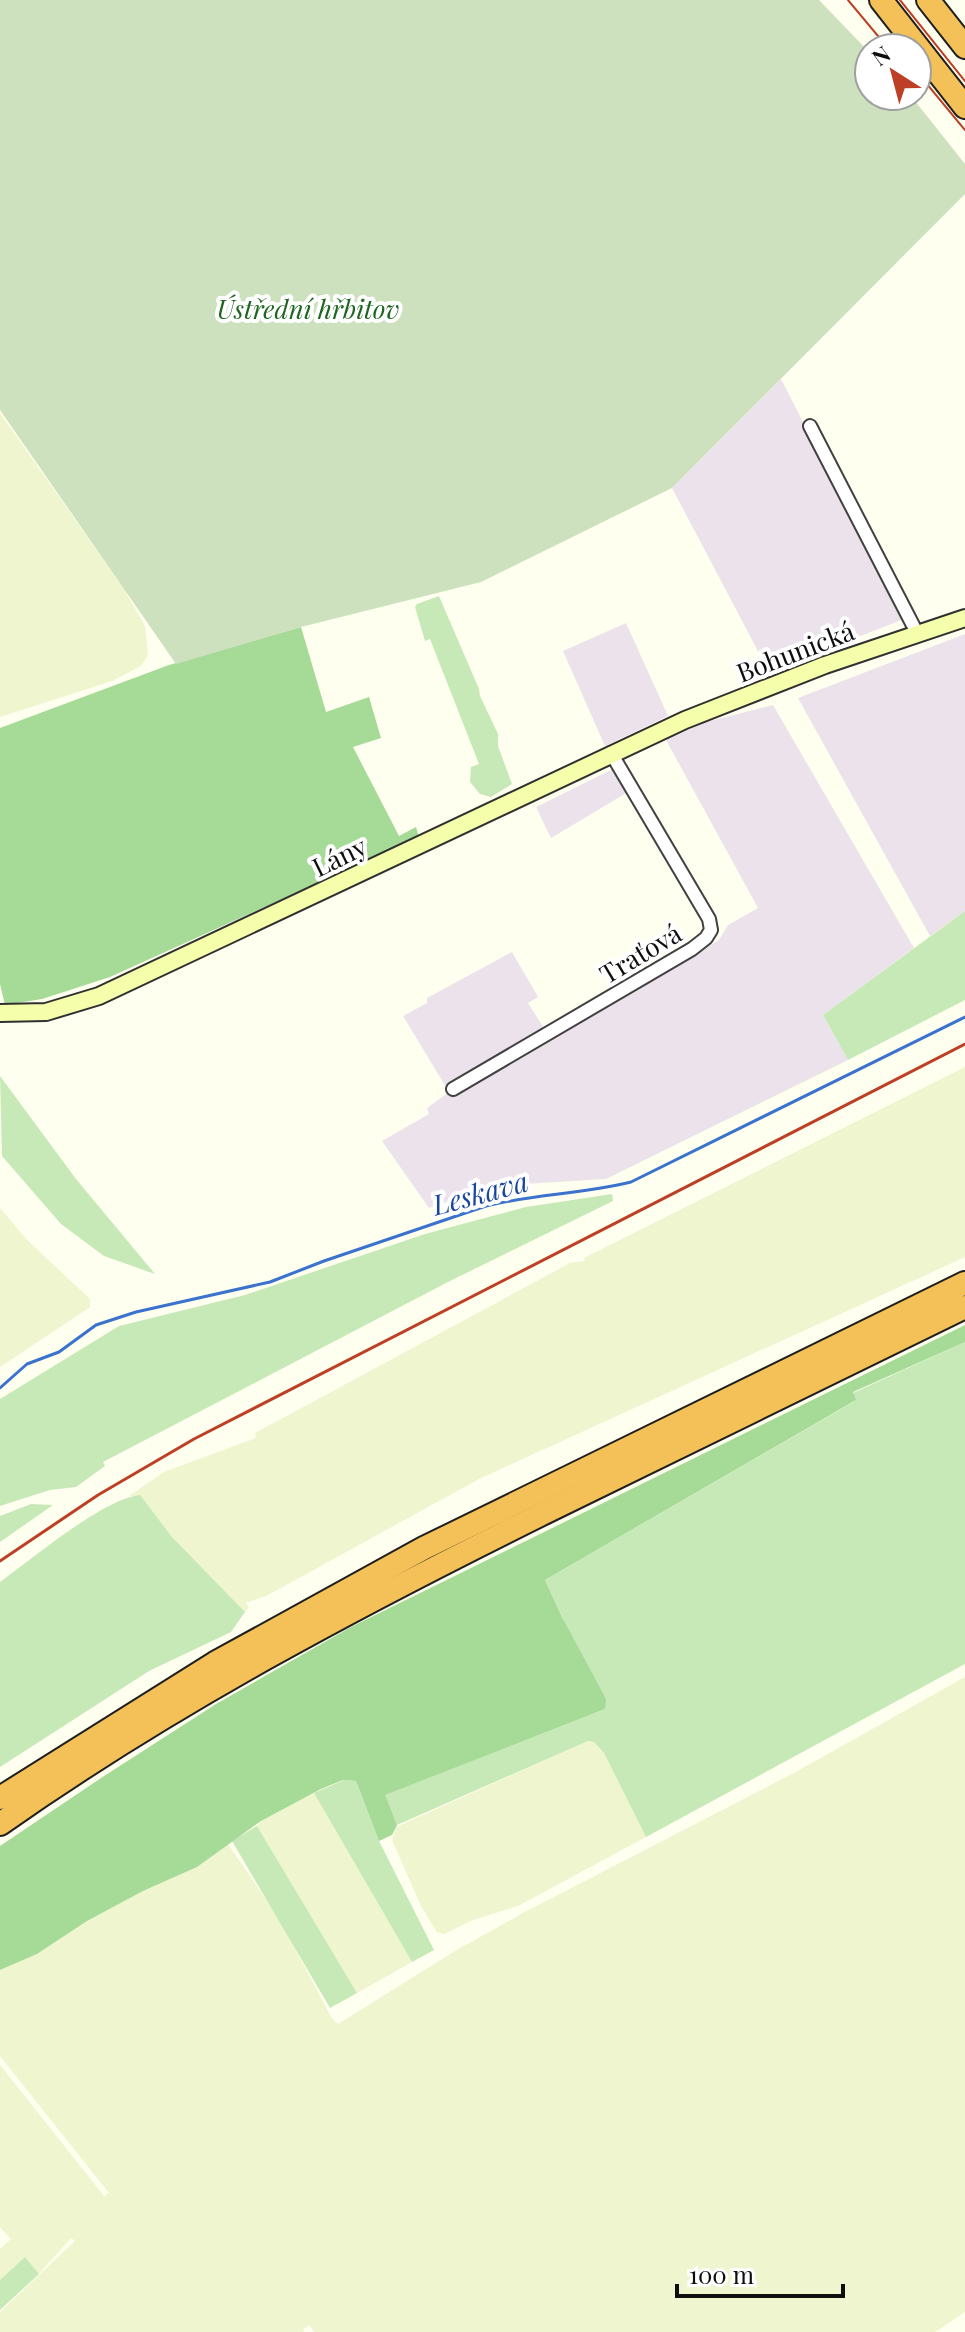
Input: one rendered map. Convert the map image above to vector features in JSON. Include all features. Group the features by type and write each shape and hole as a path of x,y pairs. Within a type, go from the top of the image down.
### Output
{"highway":[{"path":"881,0 965,107"},
{"path":"928,0 965,47"},
{"path":"0,1798 84,1742 302,1613 424,1548 965,1283"},
{"path":"0,1824 97,1760 288,1644 492,1539 965,1307"}],"street":[{"path":"810,426 917,633"},
{"name":"Bohunická","path":"691,717 800,674 965,618"},
{"name":"Lány","path":"0,1013 54,1011 109,992 691,717"},
{"name":"Traťová","path":"453,1089 692,949 711,930 709,919 611,753"}],"shaded area":[{"path":"781,379 904,619 769,672 672,488"},
{"path":"626,623 668,716 605,746 563,651"},
{"path":"965,634 965,911 930,936 798,698"},
{"path":"773,705 914,948 823,1015 848,1060 606,1179 492,1186 429,1208 382,1141 429,1114 427,1108 449,1092 403,1016 427,1003 427,998 512,952 538,997 528,1003 549,1036 719,940 728,925 758,908 666,740 706,722"},
{"path":"625,763 638,786 551,838 536,807"}],"green space":[{"name":"Ústřední hřbitov","path":"0,0 819,0 853,35 853,112 924,112 965,164 965,194 672,488 481,582 301,627 176,664 0,410"},
{"path":"0,413 124,589 145,626 148,655 141,666 112,681 0,717"},
{"path":"439,596 498,734 498,746 512,784 491,797 480,794 470,782 471,767 479,764 430,639 425,641 415,607"},
{"path":"301,627 326,712 369,697 381,738 353,747 399,836 416,827 419,837 110,977 42,999 5,1005 0,984 0,728 169,665"},
{"path":"965,911 965,1000 848,1060 823,1015"},
{"path":"965,1067 965,1257 479,1479 268,1595 246,1603 249,1607 245,1612 172,1537 140,1496 129,1496 164,1472 256,1438 255,1433 570,1263 585,1261 584,1258"},
{"path":"0,1076 76,1179 155,1274 104,1256 61,1224 2,1156"},
{"path":"612,1194 613,1201 448,1282 103,1462 105,1466 76,1487 50,1490 0,1506 0,1399 119,1326 245,1295 425,1234 526,1207"},
{"path":"0,1208 26,1239 90,1299 90,1307 0,1367"},
{"path":"965,1325 965,1342 853,1392 856,1400 545,1580 606,1699 605,1709 385,1795 397,1825 392,1835 379,1841 356,1781 343,1780 321,1789 261,1821 197,1867 143,1891 87,1921 37,1954 0,1970 0,1846 101,1778 216,1704 351,1627"},
{"path":"965,1342 965,1664 646,1837 604,1753 594,1742 588,1741 397,1825 384,1795 605,1709 545,1580 855,1401 853,1393"},
{"path":"140,1495 172,1537 245,1612 231,1632 149,1671 0,1767 0,1582 88,1518 125,1499"},
{"path":"31,1504 53,1505 0,1542 0,1516"},
{"path":"965,1677 965,2312 935,2332 314,2332 310,2325 303,2329 304,2332 0,2332 0,2312 75,2241 71,2238 39,2274 25,2257 0,2280 0,2249 11,2239 0,2227 0,2065 104,2196 109,2193 0,2056 0,1970 37,1954 87,1921 143,1891 197,1867 228,1844 280,1920 331,2017 338,2024 455,1951 523,1913 794,1773"},
{"path":"588,1741 594,1742 604,1753 646,1837 518,1906 473,1920 444,1934 437,1932 421,1906 392,1840 396,1827"},
{"path":"344,1780 356,1781 379,1841 434,1950 412,1962 314,1793"},
{"path":"314,1793 412,1962 357,1993 257,1826"},
{"path":"257,1826 357,1993 330,2008 232,1841"},
{"path":"25,2257 39,2274 0,2310 0,2280"}],"waterway":[{"name":"Leskava","path":"0,1388 27,1364 59,1352 96,1325 136,1312 270,1282 486,1206 631,1182 965,1017"}],"tram line":[{"path":"848,0 875,32"},
{"path":"900,0 965,81"},
{"path":"933,91 965,130"}],"railway":[{"path":"0,1561 98,1495 194,1439 965,1044"}]}
